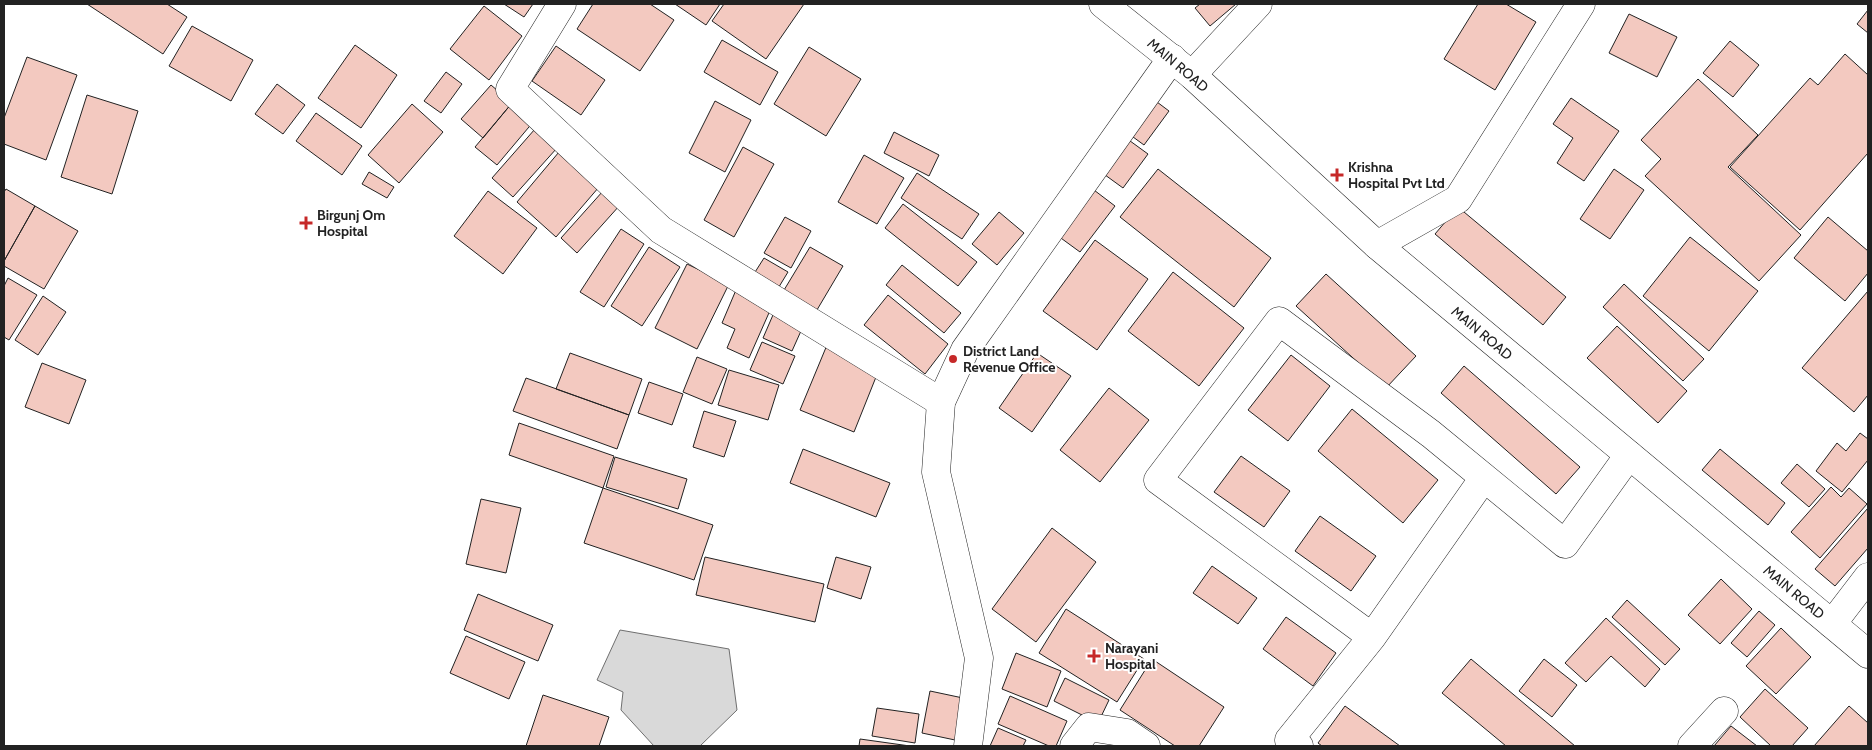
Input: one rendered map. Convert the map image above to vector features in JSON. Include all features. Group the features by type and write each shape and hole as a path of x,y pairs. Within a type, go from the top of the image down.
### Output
{"street":[{"path":"562,4 510,89 661,230 941,402"},
{"name":"MAIN ROAD","path":"1103,4 1182,66 1377,245 1868,654"},
{"path":"968,746 980,658 936,472 941,402 965,350 1182,66 1258,4"},
{"path":"1377,245 1458,199 1581,4"},
{"path":"1372,637 1158,480 1279,322 1431,434 1565,544 1629,455"},
{"path":"1299,746 1289,740 1372,637 1484,479"},
{"path":"1832,624 1868,577"},
{"path":"1692,746 1724,711"},
{"path":"1074,746 1089,727 1127,733 1146,746"}],"shaded area":[{"path":"620,630 729,649 737,710 700,746 654,746 621,710 623,692 597,680"}],"building":[{"path":"87,4 167,4 187,17 163,54"},
{"path":"504,4 533,4 524,17"},
{"path":"593,4 650,4 674,20 640,71 577,29"},
{"path":"675,4 720,4 706,25"},
{"path":"724,4 804,4 766,59 712,21"},
{"path":"1200,4 1236,4 1210,26 1195,8"},
{"path":"1478,4 1506,4 1536,22 1495,90 1444,59"},
{"path":"484,6 522,36 489,80 450,49"},
{"path":"1868,10 1868,33 1857,24"},
{"path":"1629,14 1677,37 1657,77 1609,53"},
{"path":"192,26 253,60 231,101 169,66"},
{"path":"722,40 778,72 760,105 704,72"},
{"path":"1730,41 1759,65 1733,97 1703,73"},
{"path":"355,45 397,75 361,128 318,98"},
{"path":"556,46 605,80 581,115 532,81"},
{"path":"809,47 861,79 826,136 774,104"},
{"path":"1845,54 1868,75 1868,153 1800,230 1730,167 1810,78 1818,85"},
{"path":"27,57 77,75 46,160 4,144 4,118"},
{"path":"446,72 462,84 441,113 424,101"},
{"path":"1698,79 1758,135 1728,167 1801,235 1759,281 1645,176 1661,159 1641,140"},
{"path":"277,84 305,105 283,134 255,114"},
{"path":"491,85 512,103 483,138 461,119"},
{"path":"87,95 138,111 112,194 61,177"},
{"path":"1571,98 1619,131 1584,181 1557,163 1573,138 1553,124"},
{"path":"1153,99 1169,111 1144,145 1129,134"},
{"path":"715,101 751,120 725,172 689,153"},
{"path":"512,103 534,121 497,165 475,147"},
{"path":"412,104 443,132 399,183 368,155"},
{"path":"316,113 362,146 342,175 296,141"},
{"path":"535,129 557,148 513,197 492,178"},
{"path":"894,132 939,155 929,176 884,153"},
{"path":"1126,138 1148,154 1123,188 1101,172"},
{"path":"743,147 774,164 734,237 704,220"},
{"path":"559,152 599,187 556,237 517,202"},
{"path":"864,155 904,178 877,224 838,202"},
{"path":"1158,169 1271,258 1234,307 1120,217"},
{"path":"1614,169 1644,190 1610,239 1580,219"},
{"path":"369,172 394,187 387,198 362,184"},
{"path":"917,173 979,214 962,239 901,198"},
{"path":"1090,187 1115,206 1080,252 1054,233"},
{"path":"6,189 35,206 4,261 4,192"},
{"path":"488,191 537,228 503,274 454,236"},
{"path":"603,191 620,205 577,253 561,238"},
{"path":"903,204 977,262 958,286 885,228"},
{"path":"35,206 78,231 44,289 4,266 4,261"},
{"path":"1458,207 1566,297 1543,325 1435,234"},
{"path":"999,212 1024,233 997,265 972,244"},
{"path":"785,217 811,231 791,268 764,253"},
{"path":"1828,217 1868,251 1868,273 1845,301 1794,258"},
{"path":"621,229 644,244 604,307 580,292"},
{"path":"1690,237 1758,291 1709,351 1643,296"},
{"path":"1095,240 1148,279 1097,350 1043,311"},
{"path":"649,247 680,267 642,326 611,306"},
{"path":"810,247 843,266 811,320 778,300"},
{"path":"764,258 788,272 774,295 750,280"},
{"path":"687,264 729,284 697,349 655,328"},
{"path":"902,265 961,313 944,333 886,285"},
{"path":"1173,272 1244,328 1199,386 1128,331"},
{"path":"1326,274 1416,356 1386,388 1296,306"},
{"path":"8,278 37,295 9,340 4,337 4,286"},
{"path":"1624,284 1704,359 1683,381 1603,307"},
{"path":"736,290 772,306 749,358 727,348 735,329 722,323"},
{"path":"1868,291 1868,395 1854,412 1802,368"},
{"path":"888,295 948,344 925,374 864,325"},
{"path":"43,296 66,312 38,355 15,340"},
{"path":"776,308 805,322 792,351 763,338"},
{"path":"1617,326 1687,391 1658,423 1587,358"},
{"path":"762,342 795,356 783,384 750,370"},
{"path":"827,345 880,367 854,432 800,410"},
{"path":"570,353 642,379 629,415 556,389"},
{"path":"1037,353 1071,376 1032,432 999,408"},
{"path":"1291,355 1330,386 1288,441 1248,410"},
{"path":"697,357 727,369 712,404 683,392"},
{"path":"42,363 86,380 69,424 25,407"},
{"path":"1464,366 1580,467 1556,494 1441,393"},
{"path":"729,370 779,385 768,420 718,405"},
{"path":"526,378 629,415 617,449 513,411"},
{"path":"649,382 683,394 672,425 638,413"},
{"path":"1109,388 1149,420 1100,482 1060,450"},
{"path":"1352,409 1438,480 1403,523 1318,451"},
{"path":"704,411 736,421 724,457 693,447"},
{"path":"519,423 614,456 603,488 509,455"},
{"path":"1860,433 1868,439 1868,460 1842,492 1816,471 1837,443 1846,451"},
{"path":"803,449 890,483 876,517 790,483"},
{"path":"1720,449 1785,503 1768,525 1702,470"},
{"path":"1241,456 1290,491 1264,527 1214,492"},
{"path":"615,457 687,479 678,509 606,487"},
{"path":"1797,464 1825,489 1809,507 1781,483"},
{"path":"1831,487 1841,497 1849,488 1867,504 1820,558 1791,532"},
{"path":"603,488 713,525 694,580 584,543"},
{"path":"481,499 521,508 506,573 466,564"},
{"path":"1868,508 1868,548 1835,586 1815,569"},
{"path":"1320,516 1376,556 1351,591 1295,551"},
{"path":"1052,528 1096,562 1036,642 992,609"},
{"path":"705,557 824,584 815,622 696,595"},
{"path":"836,557 871,567 861,599 827,588"},
{"path":"1212,566 1257,598 1238,624 1193,593"},
{"path":"1721,579 1752,609 1720,644 1688,615"},
{"path":"478,594 553,625 538,661 464,630"},
{"path":"1627,600 1680,649 1665,665 1612,617"},
{"path":"1066,609 1144,659 1117,702 1039,653"},
{"path":"1759,611 1775,625 1747,657 1731,643"},
{"path":"1286,617 1336,653 1313,686 1263,649"},
{"path":"1606,618 1660,669 1645,687 1611,656 1586,682 1565,663"},
{"path":"1781,628 1811,657 1776,694 1746,666"},
{"path":"466,636 525,662 509,699 450,673"},
{"path":"1016,653 1061,671 1047,707 1002,689"},
{"path":"1152,659 1224,707 1199,746 1175,746 1120,710"},
{"path":"1471,659 1575,746 1506,746 1442,693"},
{"path":"1544,659 1577,685 1552,717 1519,691"},
{"path":"1065,678 1109,700 1098,723 1054,701"},
{"path":"1765,689 1808,728 1792,746 1771,746 1740,717"},
{"path":"930,691 963,698 955,740 922,733"},
{"path":"543,695 609,717 599,746 526,746"},
{"path":"1010,696 1067,721 1056,746 1049,746 998,724"},
{"path":"1345,706 1400,746 1322,746 1318,743"},
{"path":"1849,706 1868,723 1868,746 1814,746"},
{"path":"877,708 919,714 915,743 872,736"},
{"path":"1731,726 1757,746 1714,746"},
{"path":"998,728 1026,740 1023,746 990,746"},
{"path":"860,739 910,746 859,746"}],"place":[{"name":"Krishna Hospital Pvt Ltd","path":"1337,175"},
{"name":"Birgunj Om Hospital","path":"306,223"},
{"name":"District Land Revenue Office","path":"953,359"},
{"name":"Narayani Hospital","path":"1094,656"}]}
